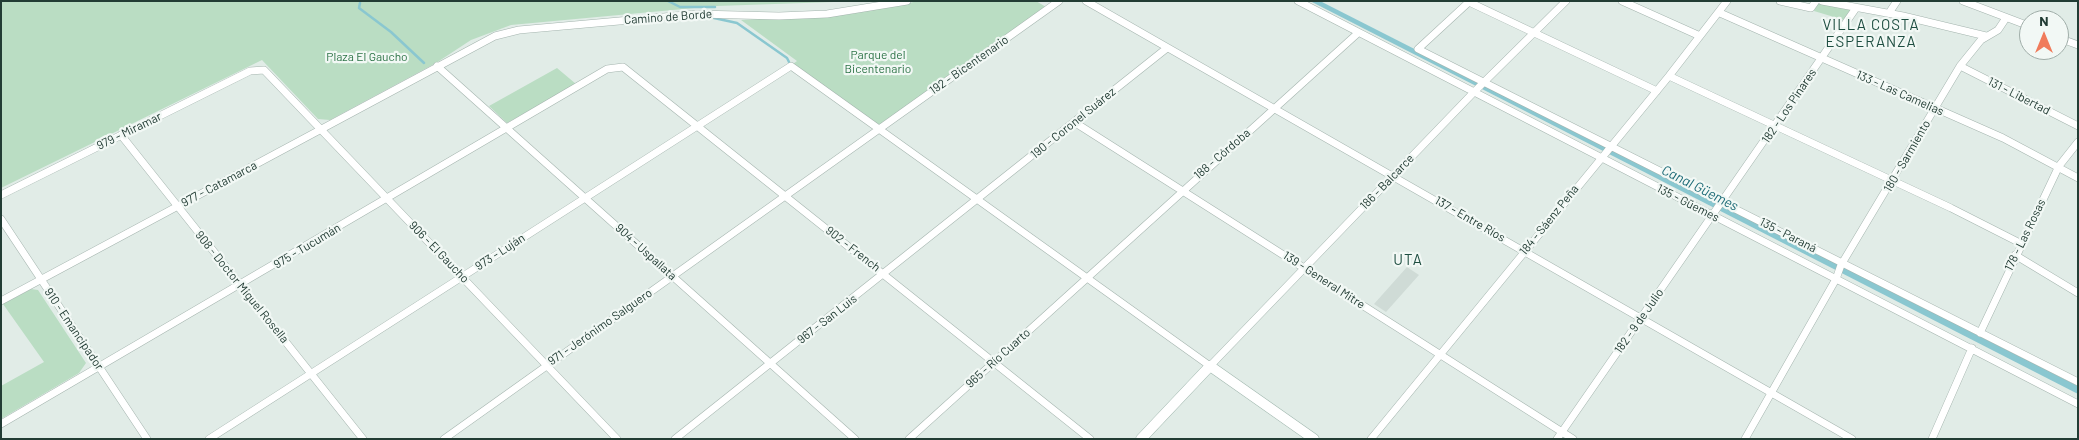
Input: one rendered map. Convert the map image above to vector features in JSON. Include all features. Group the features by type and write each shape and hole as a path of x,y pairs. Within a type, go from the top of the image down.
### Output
{"street":[{"name":"Camino de Borde","path":"437,66 488,39 519,30 697,14 819,14 907,1"},
{"name":"192 - Bicentenario","path":"878,129 1059,1"},
{"name":"137 - Entre Ríos","path":"1086,1 1852,439"},
{"name":"135 - Güemes","path":"1298,1 1475,91 1606,151 1712,214 1837,277 2078,404"},
{"name":"186 - Balcarce","path":"1210,366 1393,175 1566,1"},
{"path":"1622,1 1700,36"},
{"name":"184 - Sáenz Peña","path":"1371,439 1524,250 1657,91 1720,13 1727,1"},
{"path":"1780,1 1811,8 1816,1"},
{"path":"1822,1 1890,13 1986,36"},
{"path":"1890,13 1898,1"},
{"path":"1963,1 2019,23"},
{"path":"1470,2 1657,91"},
{"name":"135 - Paraná","path":"1470,2 1418,49 1606,151 1721,202 2078,382"},
{"name":"182 - Los Pinares","path":"1721,202 1856,8"},
{"name":"133 - Las Camelias","path":"1720,13 1935,108 2059,166 2078,178"},
{"name":"180 - Sarmiento","path":"1745,439 1843,264 1960,66 1986,36 1998,30 2006,18"},
{"name":"188 - Córdoba","path":"1087,277 1358,32"},
{"name":"190 - Coronel Suárez","path":"978,199 1168,48"},
{"name":"904 - Uspallata","path":"437,66 855,439"},
{"name":"977 - Catamarca","path":"1,301 437,66"},
{"name":"973 - Luján","path":"209,439 791,66 878,129"},
{"name":"131 - Libertad","path":"1960,66 2078,126"},
{"name":"902 - French","path":"613,67 623,67 1090,439"},
{"name":"975 - Tucumán","path":"1,424 613,67"},
{"name":"906 - El Gaucho","path":"258,69 264,70 322,129 617,439"},
{"name":"979 - Miramar","path":"1,195 258,69"},
{"path":"1669,76 2020,243"},
{"name":"139 - General Mitre","path":"1074,122 1183,189 1440,353 1560,435 1573,439"},
{"name":"971 - Jerónimo Salguero","path":"444,439 878,129"},
{"path":"878,129 1314,439"},
{"name":"908 - Doctor Miguel Rosella","path":"121,135 239,286 363,439"},
{"name":"178 - Las Rosas","path":"1980,332 2020,243 2059,166 2078,142"},
{"name":"967 - San Luis","path":"675,439 978,199"},
{"name":"182 - 9 de Julio","path":"1560,435 1721,202"},
{"name":"910 - Emancipador","path":"1,219 147,439"},
{"path":"2015,255 2078,293"},
{"name":"965 - Río Cuarto","path":"910,439 1087,277"},
{"path":"1932,439 1972,348"},
{"path":"1141,439 1210,366"}],"shaded area":[{"path":"1407,267 1419,275 1386,312 1374,304"}],"green space":[{"name":"Plaza El Gaucho","path":"1,1 863,1 716,6 511,25 471,40 436,63 330,120 318,119 262,60 1,188"},
{"name":"Parque del Bicentenario","path":"919,1 1036,1 1046,7 879,125 793,64 797,61 741,20 850,14"},
{"path":"1817,1 1852,10 1844,20 1814,11"},
{"path":"557,68 576,84 507,123 489,106"},
{"path":"31,289 38,290 86,363 79,373 1,419 1,386 44,362 3,304"}],"water":[{"name":"Canal Güemes","path":"1310,1 1320,1 2078,386 2078,394"}],"waterway":[{"path":"668,1 680,7 715,7"},
{"path":"360,3 359,8 391,32 424,63"},
{"path":"714,18 737,23 787,58 789,62"}],"district":[{"name":"VILLA COSTA ESPERANZA","path":"1871,34"},
{"name":"UTA","path":"1408,260"}]}
